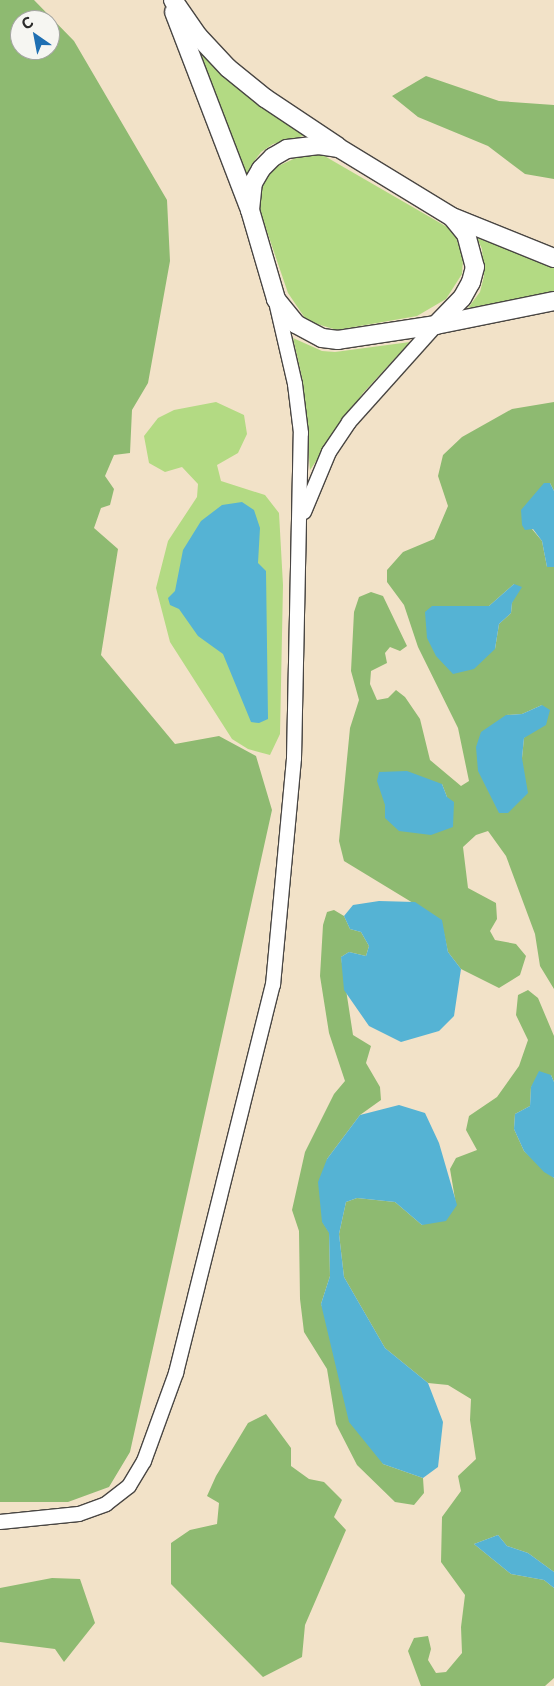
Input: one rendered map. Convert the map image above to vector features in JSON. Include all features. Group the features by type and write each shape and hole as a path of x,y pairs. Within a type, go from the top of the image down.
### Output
{"street":[{"path":"171,0 198,36 228,68 265,98 339,148 452,217 554,258"},
{"path":"0,1522 79,1514 106,1504 129,1486 144,1460 176,1373 273,985 294,758 301,434 295,384 276,299 250,210 171,0"},
{"path":"250,210 254,183 261,169 272,156 304,146 339,148"},
{"path":"300,524 312,487 349,422 462,298 475,267 466,234 452,217"},
{"path":"276,299 296,324 322,338 338,340 436,325 554,301"}],"green space":[{"path":"0,0 34,0 44,10 10,10 10,60 60,60 60,27 74,41 167,200 170,261 148,383 132,410 130,453 114,455 105,476 114,489 110,505 101,508 94,528 118,549 101,655 175,744 219,736 256,756 272,810 130,1452 109,1487 68,1502 0,1502"},
{"path":"195,46 223,74 307,135 273,144 261,152 252,164 246,178"},
{"path":"426,76 499,101 554,105 554,179 525,174 488,146 418,117 392,96"},
{"path":"321,154 454,231 463,259 462,274 446,299 417,316 337,330 307,321 288,293 259,208 263,184 272,169 302,155"},
{"path":"477,238 554,265 554,293 468,308 480,292 484,276 482,249"},
{"path":"293,338 322,351 335,352 410,342 363,393 310,470 303,382"},
{"path":"216,402 244,415 247,434 238,453 217,465 221,481 265,495 279,513 283,585 280,734 270,755 248,749 232,739 170,642 156,588 168,541 197,497 198,484 182,467 165,472 149,463 144,436 158,418 174,410"},
{"path":"554,402 554,491 550,483 532,529 542,541 547,567 554,567 554,989 540,966 535,934 506,856 488,831 476,835 463,847 468,888 496,903 497,919 490,931 495,940 516,944 526,956 520,975 499,988 461,969 448,952 441,920 344,861 339,841 350,728 359,700 351,671 354,612 359,597 371,592 383,596 407,646 400,651 390,647 385,653 387,663 371,671 370,684 377,700 388,698 396,690 405,697 420,719 430,760 461,786 469,781 458,728 418,647 404,605 387,582 387,570 403,552 434,539 448,506 438,476 443,455 462,437 512,409","holes":["514,584 511,613 499,624 495,649 432,607 489,606","542,705 524,738 522,758 506,715 522,714","442,784 447,797 385,818 385,805"]},
{"path":"334,910 344,916 350,929 361,932 369,946 366,956 349,952 341,957 353,1035 371,1046 366,1063 380,1087 381,1100 360,1115 327,1159 322,1221 329,1232 330,1276 321,1304 383,1464 423,1478 424,1493 414,1505 395,1502 357,1465 336,1424 327,1369 304,1332 300,1299 299,1231 292,1210 305,1152 334,1094 345,1081 329,1033 320,976 323,925 327,912"},
{"path":"528,990 538,998 554,1036 554,1082 551,1075 531,1087 530,1106 515,1114 514,1129 524,1151 554,1178 554,1572 528,1553 507,1546 498,1535 474,1544 511,1574 544,1580 554,1588 554,1678 545,1686 421,1686 408,1651 414,1638 428,1636 431,1649 428,1660 436,1673 446,1672 462,1653 461,1627 465,1595 441,1562 442,1517 461,1491 458,1476 476,1459 470,1420 471,1399 448,1385 428,1383 385,1348 344,1277 339,1234 346,1202 357,1198 395,1202 422,1225 456,1205 450,1169 456,1158 477,1150 466,1130 469,1116 497,1097 519,1066 528,1040 516,1015 518,995"},
{"path":"266,1414 291,1448 291,1466 309,1479 324,1482 342,1500 334,1517 346,1530 305,1625 302,1657 263,1677 171,1584 171,1543 190,1530 217,1524 219,1503 207,1496 216,1476 248,1423"},
{"path":"52,1578 80,1579 95,1623 64,1662 55,1649 0,1642 0,1588"}],"water":[{"path":"544,483 550,483 554,491 554,567 547,567 542,541 533,529 525,530 522,525 521,510"},
{"path":"242,502 254,510 260,528 258,563 266,571 268,719 259,723 251,722 223,654 198,636 179,609 170,605 168,598 175,591 183,550 201,521 222,505"},
{"path":"514,584 522,587 512,603 511,613 499,624 495,649 474,669 453,674 436,656 427,638 425,612 432,606 489,606"},
{"path":"542,705 550,710 546,725 524,738 522,758 528,793 508,813 499,813 478,771 476,747 481,732 506,715 522,714"},
{"path":"407,771 442,784 447,797 454,802 453,827 431,835 399,831 385,818 385,805 377,781 379,772"},
{"path":"379,901 415,902 442,920 448,952 461,969 454,1016 439,1031 401,1042 369,1026 344,990 341,957 349,952 366,956 369,946 361,932 350,929 344,916 353,905"},
{"path":"539,1071 551,1075 554,1082 554,1178 544,1172 524,1151 514,1129 515,1114 530,1106 531,1087"},
{"path":"399,1105 425,1113 439,1143 457,1205 446,1221 422,1225 395,1202 357,1198 346,1202 339,1234 344,1277 385,1348 428,1383 443,1422 438,1467 423,1478 383,1464 349,1422 321,1304 330,1276 329,1233 322,1222 318,1182 327,1159 360,1115"},
{"path":"498,1535 507,1546 528,1553 554,1572 554,1588 544,1580 511,1574 474,1544"}]}
